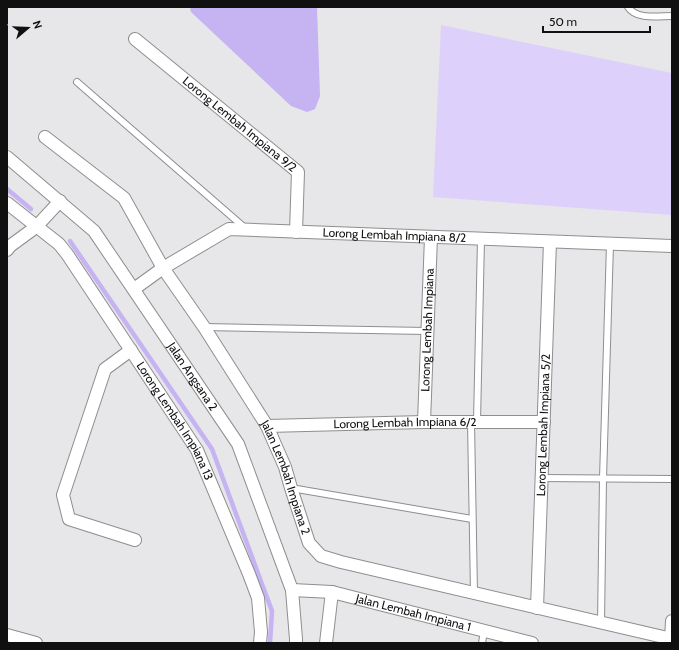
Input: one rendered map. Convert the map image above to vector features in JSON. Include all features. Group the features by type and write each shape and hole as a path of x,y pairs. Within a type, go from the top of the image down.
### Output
{"street":[{"name":"Lorong Lembah Impiana 9/2","path":"135,39 298,172 296,232"},
{"name":"Jalan Lembah Impiana 2","path":"45,137 124,198 163,268 204,327 267,426 285,467 309,543 321,556 341,562 672,639"},
{"name":"Jalan Angsana 2","path":"7,157 94,231 238,444 292,590 296,643"},
{"path":"7,250 10,246 36,227 60,201"},
{"name":"Lorong Lembah Impiana 13","path":"7,203 59,244 67,254 197,450 258,598 261,632 260,643"},
{"name":"Lorong Lembah Impiana 8/2","path":"134,289 163,268 229,229 672,246"},
{"name":"Lorong Lembah Impiana","path":"424,422 431,237"},
{"name":"Lorong Lembah Impiana 5/2","path":"537,608 550,242"},
{"path":"131,350 105,369 63,495 69,519 135,540"},
{"name":"Lorong Lembah Impiana 6/2","path":"267,426 424,422 544,422"},
{"name":"Jalan Lembah Impiana 1","path":"292,590 332,592 532,643"},
{"path":"326,643 332,592"},
{"path":"672,621 672,639"},
{"path":"7,635 36,643"}],"lane":[{"path":"628,7 628,9 636,15 672,16"},
{"path":"77,82 248,230"},
{"path":"474,593 472,519 481,239"},
{"path":"600,623 610,244"},
{"path":"204,327 427,331"},
{"path":"542,478 672,479"},
{"path":"291,488 472,519"},
{"path":"482,643 484,631"}],"shaded area":[{"path":"190,7 317,7 320,96 315,109 307,112 291,106 191,12"},
{"path":"441,25 672,73 672,215 433,197"}],"waterway":[{"path":"7,189 31,209"},
{"path":"70,241 212,449 272,611 270,643"}]}
